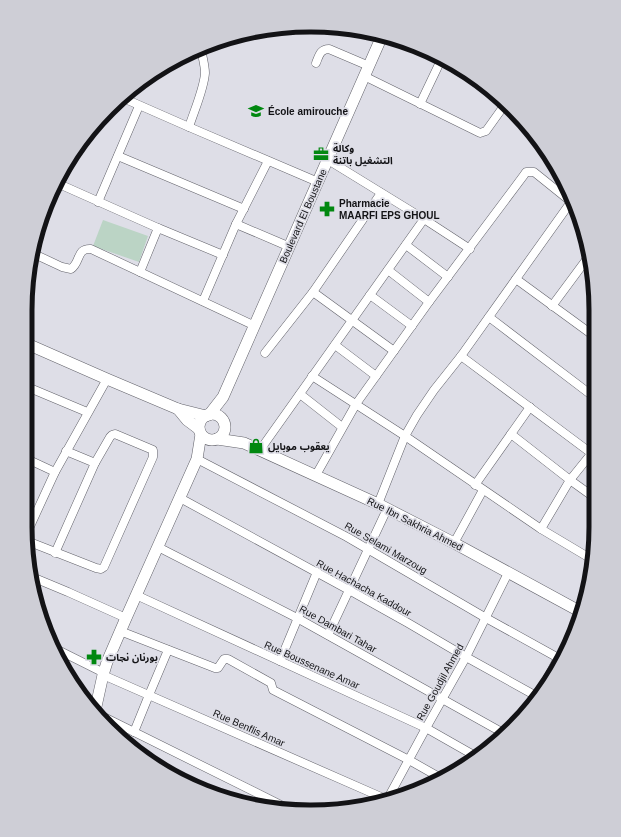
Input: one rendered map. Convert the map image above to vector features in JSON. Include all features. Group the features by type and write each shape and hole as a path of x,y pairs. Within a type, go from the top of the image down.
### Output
{"main road":[{"name":"Boulevard El Boustane","path":"223,397 380,40"},
{"path":"32,346 178,409 207,415 215,415 220,418 244,443"},
{"path":"96,704 103,674 120,631 197,458 200,432 199,425 223,397"},
{"path":"197,458 222,434 224,430 223,397"},
{"path":"178,409 204,438 208,440 244,443"},
{"name":"Rue Ibn Sakhria Ahmed","path":"244,443 316,475 454,543 576,609"}],"street":[{"path":"316,63 322,50 329,49 369,66"},
{"path":"189,127 204,83 204,68 201,54"},
{"path":"420,104 439,64"},
{"path":"364,76 478,133 482,133 488,129 502,109"},
{"path":"128,100 318,182"},
{"path":"98,202 139,106"},
{"path":"118,156 244,209"},
{"path":"328,160 470,249"},
{"path":"203,301 236,224 268,161"},
{"path":"316,475 356,404 526,172 534,172 564,195"},
{"path":"62,186 223,255"},
{"path":"265,353 313,292 381,193"},
{"path":"328,635 367,550 404,436 434,390 461,356 569,207"},
{"path":"260,450 424,219"},
{"path":"236,224 290,247"},
{"path":"140,272 158,228"},
{"path":"406,245 448,278"},
{"path":"37,255 71,269 75,266 80,253 84,250 91,249 255,326"},
{"path":"552,306 585,262"},
{"path":"388,270 430,302"},
{"path":"516,279 589,333"},
{"path":"313,292 394,351"},
{"path":"370,295 412,326"},
{"path":"489,317 589,393"},
{"path":"335,345 376,376"},
{"path":"461,356 530,408 589,448"},
{"path":"312,376 404,436 541,529 587,557"},
{"path":"32,522 66,451 107,379"},
{"path":"32,389 87,412"},
{"path":"300,394 342,428"},
{"path":"475,485 530,408"},
{"path":"511,434 589,494"},
{"path":"33,544 55,553 96,568 103,568 153,457 153,450 117,435 110,437 95,463 55,553"},
{"path":"66,451 95,463"},
{"path":"541,529 570,480 589,456"},
{"name":"Rue Selami Marzoug","path":"197,458 325,525 556,657"},
{"path":"32,461 55,472"},
{"path":"454,543 483,490"},
{"name":"Rue Hachacha Kaddour","path":"180,498 349,590 466,658 532,694"},
{"name":"Rue Dambari Tahar","path":"158,547 297,618 499,731"},
{"path":"280,661 316,572"},
{"name":"Rue Goudjil Ahmed","path":"392,793 426,728 466,658 508,573"},
{"path":"37,579 126,618"},
{"name":"Rue Boussenane Amar","path":"136,595 426,728 471,754"},
{"path":"120,631 217,668 224,659 228,659 271,683 272,690 436,775"},
{"path":"134,732 148,695 168,650"},
{"name":"Rue Benflis Amar","path":"62,652 103,674 148,695 380,797"},
{"path":"112,721 277,803"}],"green space":[{"path":"103,220 148,236 139,262 93,246"}],"place":[{"name":"École amirouche","path":"256,111"},
{"name":"وكالة التشغيل باتنة","path":"321,154"},
{"name":"Pharmacie MAARFI EPS GHOUL","path":"327,209"},
{"name":"يعقوب موبايل","path":"256,446"},
{"name":"بورنان نجات","path":"94,657"}]}
